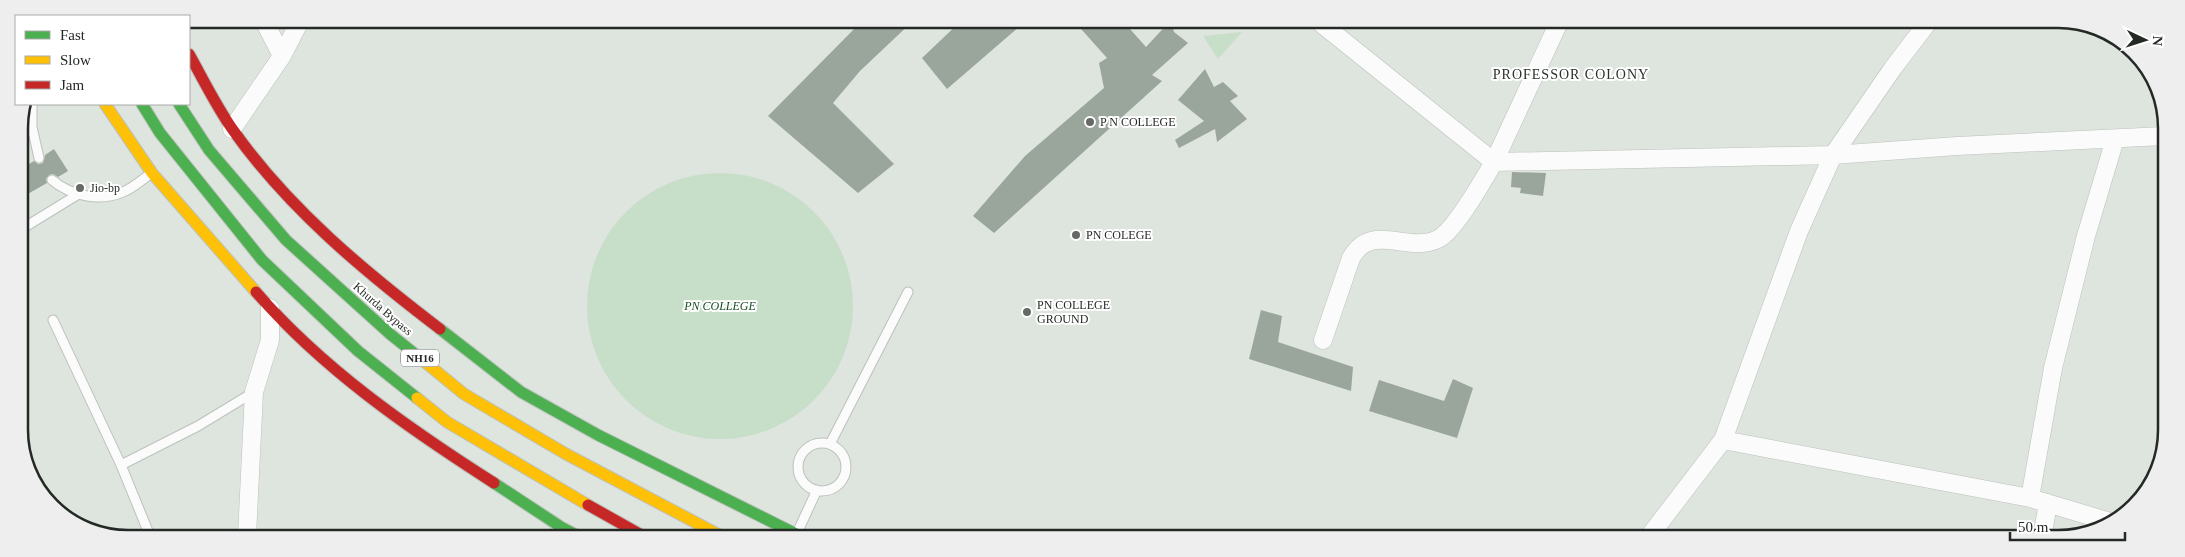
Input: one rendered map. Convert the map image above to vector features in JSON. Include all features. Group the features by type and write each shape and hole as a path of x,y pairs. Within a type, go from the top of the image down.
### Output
{"main road":[{"path":"190,56 232,129 273,180 295,204 373,278 521,392 598,435 788,530"},
{"path":"106,105 152,173 270,308 356,388 555,530"},
{"name":"NH16","path":"143,105 160,133 262,260 358,351 446,422 539,478 632,530"},
{"name":"Khurda Bypass","path":"180,105 209,150 286,240 390,334 464,394 566,454 709,530"}],"street":[{"path":"268,28 282,56"},
{"path":"232,129 282,56 296,28"},
{"path":"1328,28 1494,162 1833,155 1957,146 2158,136"},
{"path":"1323,340 1351,258 1357,247 1365,242 1375,240 1429,242 1439,239 1446,234 1462,213 1494,162 1556,28"},
{"path":"1655,529 1723,440 1799,231 1833,155 1893,68 1924,28"},
{"path":"2030,498 2053,368 2086,236 2114,139"},
{"path":"248,530 254,392 270,340 270,308"},
{"path":"1723,440 2030,498 2102,519"},
{"path":"2044,529 2048,503"}],"lane":[{"path":"32,105 32,126 39,158"},
{"path":"28,128 32,126"},
{"path":"52,180 62,189 77,194 107,196 124,192 152,173"},
{"path":"28,225 77,194"},
{"path":"830,444 908,292"},
{"path":"52,320 121,466 148,530"},
{"path":"121,466 198,426 254,392"},
{"path":"822,443 830,444 842,453 845,460 844,476 832,488 817,490 803,482 798,468 799,460 808,448 822,443"},
{"path":"801,530 817,490"}],"green space":[{"path":"1242,32 1218,59 1203,36"},
{"name":"PN COLLEGE","path":"707,173 733,173 771,183 794,195 814,212 831,232 843,255 851,280 853,306 851,332 843,357 831,380 814,400 794,417 771,429 746,437 707,439 681,433 657,423 636,409 617,390 603,369 593,345 587,319 587,293 593,267 603,243 617,222 636,203 657,189 681,179"}],"building":[{"path":"855,28 906,28 860,71 833,103 894,164 858,193 768,116"},
{"path":"954,28 1018,28 947,89 922,58"},
{"name":"P N COLLEGE","path":"1080,28 1129,28 1146,47 1164,28 1173,28 1174,32 1188,43 1152,75 1162,81 994,233 973,216 1025,156 1104,88 1099,63 1107,58"},
{"path":"1205,69 1214,87 1223,82 1238,96 1230,101 1247,119 1217,142 1215,129 1179,148 1175,140 1204,121 1178,100"},
{"path":"54,149 68,171 58,177 53,174 49,175 46,179 47,183 28,194 28,165 34,161 38,164 43,163 45,155"},
{"path":"1512,172 1546,173 1543,196 1520,193 1521,188 1511,187"},
{"path":"1261,310 1282,316 1278,342 1353,367 1351,391 1249,359"},
{"path":"1453,379 1473,388 1457,438 1369,411 1379,380 1444,401"}],"traffic: fast":[{"path":"143,105 160,133 262,260 358,351 417,398"},
{"path":"180,105 209,150 286,240 390,334 425,362"},
{"path":"440,329 521,392 598,435 787,530"},
{"path":"494,483 566,530"}],"traffic: slow":[{"path":"106,105 152,173 256,292"},
{"path":"425,362 464,394 566,454 709,530"},
{"path":"417,398 447,422 588,505"}],"traffic: jam":[{"path":"190,56 215,102 233,130 278,186 356,261 440,329"},
{"path":"256,292 309,347 338,372 399,419 494,483"},
{"path":"588,505 632,530"}],"place":[{"name":"P N COLLEGE","path":"1090,122"},
{"name":"Jio-bp","path":"80,188"},
{"name":"PN COLEGE","path":"1076,235"},
{"name":"PN COLLEGE GROUND","path":"1027,312"}],"district":[{"name":"PROFESSOR COLONY","path":"1571,74"}]}
